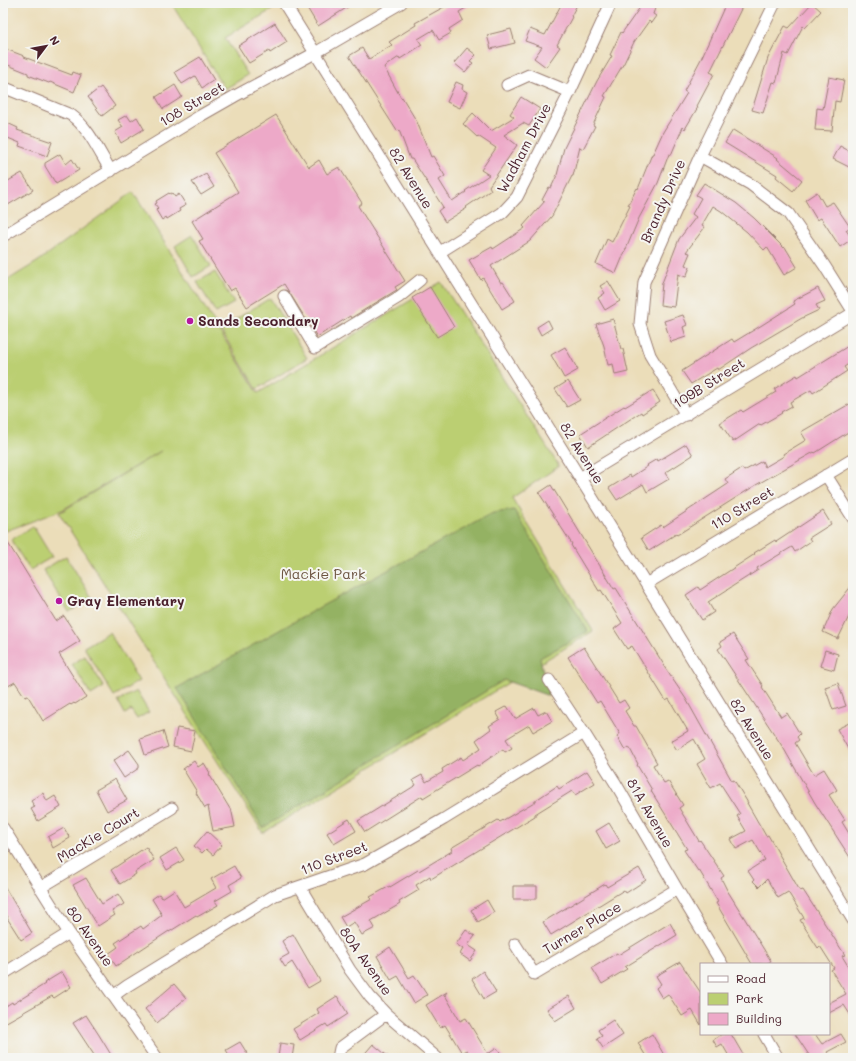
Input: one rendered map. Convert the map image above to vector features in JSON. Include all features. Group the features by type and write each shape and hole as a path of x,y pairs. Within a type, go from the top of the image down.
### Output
{"street":[{"name":"82 Avenue","path":"284,3 440,252 853,920"},
{"name":"108 Street","path":"3,236 235,96 315,53 401,3"},
{"name":"Wadham Drive","path":"440,252 502,213 514,202 522,189 570,92 611,3"},
{"name":"Brandy Drive","path":"686,415 650,355 640,324 644,282 700,156 775,3"},
{"name":"Wadham Drive","path":"507,85 530,75 570,92"},
{"path":"3,87 71,115 78,120 111,171"},
{"path":"700,156 750,184 788,213 824,265 853,312"},
{"path":"284,296 315,348 399,297 420,280"},
{"name":"109B Street","path":"580,478 686,415 853,312"},
{"name":"110 Street","path":"646,584 853,459"},
{"path":"826,475 853,518"},
{"name":"81A Avenue","path":"549,680 584,732 616,784 721,963"},
{"name":"110 Street","path":"113,996 276,895 365,864 444,819 584,732"},
{"name":"MacKie Court","path":"40,888 172,808"},
{"name":"80 Avenue","path":"3,828 69,934 157,1058"},
{"name":"80A Avenue","path":"300,887 350,970 370,997 386,1014 437,1058"},
{"name":"Turner Place","path":"515,944 534,974 677,889"},
{"path":"3,974 69,934"},
{"path":"338,1058 340,1048 386,1014"},
{"path":"765,1035 778,1058"}],"green space":[{"path":"171,3 283,3 225,38 248,75 225,89"},
{"name":"Mackie Park","path":"133,192 258,393 441,282 559,466 512,498 593,631 263,833 59,513 161,451 62,510 3,532 3,283 37,262"},
{"path":"192,235 211,266 193,277 175,246"},
{"path":"215,272 234,303 216,313 197,282"},
{"path":"270,298 307,358 257,389 220,329"},
{"path":"514,510 588,631 540,658 549,696 504,680 263,828 177,688 320,607 493,513"},
{"path":"33,526 52,557 30,570 11,540"},
{"path":"66,556 92,598 69,612 43,570"},
{"path":"109,632 139,681 114,696 84,647"},
{"path":"85,656 104,687 91,695 72,664"},
{"path":"136,691 149,712 137,719 131,710 125,714 118,701"}],"building":[{"path":"310,3 354,3 318,26 306,6"},
{"path":"451,3 474,3 459,12 463,20 449,29 451,33 439,40 433,30 418,39 422,45 384,67 401,98 402,97 417,122 431,157 433,156 445,176 439,180 452,201 489,175 481,170 496,148 478,136 477,137 463,124 473,113 491,131 514,117 510,114 521,97 540,109 529,126 523,123 504,135 517,145 489,186 491,190 445,222 438,211 443,207 412,159 410,159 399,130 397,131 349,56 362,48 369,59 392,45 389,42 416,25 415,23"},
{"path":"562,3 578,3 557,45 560,47 546,67 534,58 542,47 525,41 530,29 545,35"},
{"path":"643,3 657,3 653,14 656,16 651,23 649,21 634,42 624,63 604,96 606,97 593,125 595,126 583,149 580,147 573,176 552,216 530,241 491,266 501,283 503,282 515,301 502,309 483,278 481,280 469,260 492,247 493,249 525,228 523,226 545,201 542,200 549,187 551,188 557,175 564,148 597,81 612,56 610,55 621,32 622,33"},
{"path":"726,3 744,3 710,72 714,74 697,106 698,107 685,129 683,127 671,155 669,154 658,183 639,218 616,273 596,264 607,239 612,242 630,206 628,205 637,188 638,189 652,154 663,132 687,93 684,91 701,59"},
{"path":"812,3 821,11 805,28 803,26 788,55 784,53 776,83 773,82 763,113 752,110 768,58 785,26 789,28"},
{"path":"275,23 287,42 270,53 269,51 249,63 238,46"},
{"path":"511,29 515,43 491,49 487,35"},
{"path":"3,48 72,75 73,72 81,75 74,92 28,75 28,73 3,63"},
{"path":"467,48 476,55 470,61 473,63 465,72 454,63"},
{"path":"200,57 214,80 202,88 195,76 182,84 175,72"},
{"path":"829,77 844,80 840,102 835,101 832,131 815,130 817,108 823,109"},
{"path":"456,82 463,85 462,89 467,92 460,108 447,102"},
{"path":"175,85 182,97 163,109 156,97"},
{"path":"101,87 115,106 102,116 88,97"},
{"path":"127,115 131,121 137,117 144,129 121,143 115,132 123,127 118,120"},
{"path":"276,115 309,167 319,160 327,174 339,167 362,203 358,206 405,281 395,287 397,290 351,318 350,316 317,337 284,284 247,307 235,288 230,291 199,241 203,239 192,221 238,192 214,153"},
{"path":"3,121 18,128 17,130 52,142 47,156 19,146 20,143 3,136"},
{"path":"733,130 778,158 777,159 802,180 793,191 776,177 777,175 725,143"},
{"path":"840,146 853,153 853,169 833,159"},
{"path":"60,154 66,164 72,159 79,170 56,184 45,166 45,163"},
{"path":"22,173 33,190 3,208 3,184"},
{"path":"206,174 214,187 201,195 192,182"},
{"path":"704,183 736,203 754,218 784,248 785,247 797,267 784,275 767,247 764,250 747,232 713,206 702,225 705,227 686,252 690,253 685,265 690,267 686,277 678,274 674,307 660,305 662,283 679,239 696,217 692,214 701,198 696,195"},
{"path":"817,192 825,206 833,202 850,227 846,230 852,239 840,247 821,218 817,220 805,200"},
{"path":"169,193 172,193 175,197 179,194 186,205 179,209 180,211 167,219 166,217 162,220 156,210 158,208 155,204 157,203 156,201"},
{"path":"608,281 620,301 605,310 598,298 605,293 600,286"},
{"path":"430,287 454,327 437,337 412,298"},
{"path":"818,288 825,301 816,305 819,310 802,318 751,348 718,370 717,368 691,384 682,371 732,339 734,342 762,325 795,304 793,301"},
{"path":"683,315 687,325 683,327 686,337 671,342 664,321"},
{"path":"613,319 621,349 623,349 628,372 615,375 613,364 608,365 604,346 596,324"},
{"path":"548,320 552,328 541,335 537,327"},
{"path":"853,343 853,361 844,367 847,371 813,393 811,390 790,402 792,406 761,425 760,424 733,442 720,423 741,410 743,412 776,392 774,389 797,375 798,377"},
{"path":"565,347 578,370 564,378 551,355"},
{"path":"568,381 580,400 567,407 555,389"},
{"path":"653,390 660,402 642,414 641,412 588,447 580,434 624,406 625,407"},
{"path":"853,402 853,429 815,453 814,452 756,485 649,551 641,538 661,525 663,527 728,484 725,479 742,468 744,471 762,461 765,467 784,456 783,454 806,440 801,432"},
{"path":"686,444 693,455 665,473 669,479 647,492 643,484 617,500 609,488 630,475 631,477 657,459 658,461"},
{"path":"551,485 614,589 616,588 663,665 686,699 732,781 734,780 766,836 768,835 800,891 803,890 845,955 842,956 853,974 853,1019 844,1005 830,1012 830,1002 846,994 831,970 834,968 820,946 818,948 800,920 804,918 788,892 778,898 767,879 759,887 753,881 754,880 748,871 765,860 753,840 736,849 731,839 746,831 737,816 740,814 720,783 711,788 697,764 705,759 694,739 677,750 671,741 688,731 669,699 666,701 632,646 627,649 614,629 622,623 601,590 599,591 571,545 572,544 539,493"},
{"path":"823,511 831,524 809,538 811,541 795,552 792,547 757,568 758,570 708,602 714,612 702,620 686,595 698,587 700,590 755,554 754,553 775,540 776,542"},
{"name":"Gray Elementary","path":"3,535 56,621 64,616 80,641 59,654 86,697 75,704 70,704 43,721 28,696 25,697 15,682 3,689"},
{"path":"853,584 853,608 838,639 823,632 833,609"},
{"path":"733,634 749,659 746,660 781,717 787,713 800,734 797,737 799,740 795,743 814,775 824,769 837,790 829,795 845,820 842,822 853,840 853,862 815,803 784,749 718,649 722,646 720,642"},
{"path":"584,647 619,703 624,700 629,708 625,711 634,726 636,726 657,763 653,765 664,783 668,781 683,805 679,808 699,841 700,840 724,876 721,878 727,890 771,961 768,963 751,963 716,903 718,902 699,870 698,871 684,850 687,849 651,791 652,790 637,765 638,764 629,747 625,750 617,736 620,734 600,701 597,703 568,657"},
{"path":"825,650 838,654 834,670 820,666"},
{"path":"838,683 846,706 833,710 825,687"},
{"path":"507,706 515,719 534,708 538,715 546,711 552,721 533,732 529,725 506,739 512,748 505,752 503,749 478,766 477,765 423,798 422,796 365,832 358,821 416,785 413,780 422,775 426,782 443,772 442,769 461,757 463,760 481,748 476,740 491,729 489,726 500,719 496,712"},
{"path":"853,721 853,758 837,729"},
{"path":"177,728 195,731 191,751 173,747"},
{"path":"163,731 168,747 145,755 140,739"},
{"path":"129,750 139,764 139,768 124,778 113,761"},
{"path":"194,761 198,767 204,763 230,809 231,808 235,827 213,831 208,806 205,808 183,769"},
{"path":"587,771 595,783 575,795 572,791 535,814 535,816 431,879 430,876 416,885 419,890 399,902 400,904 371,921 375,928 362,935 354,922 346,927 340,917 372,899 370,897 418,870 419,871 452,851 451,848 498,820 500,822 536,801 557,786 559,789"},
{"path":"115,779 127,800 107,811 96,790"},
{"path":"43,793 47,801 55,796 61,807 38,821 31,809 35,807 31,801"},
{"path":"349,819 356,831 334,844 327,833"},
{"path":"609,823 620,841 606,849 596,831"},
{"path":"64,828 70,838 53,848 48,837"},
{"path":"207,831 222,845 213,855 206,849 202,853 194,846"},
{"path":"146,847 154,860 120,884 111,870"},
{"path":"176,848 184,860 167,870 160,858"},
{"path":"234,866 241,878 229,885 232,891 215,901 218,905 197,917 196,915 169,931 116,966 108,954 118,947 115,943 141,926 143,929 162,915 152,899 159,894 162,898 174,890 184,907 216,888 211,879"},
{"path":"639,868 646,880 626,893 624,890 551,935 543,922 605,884 607,887"},
{"path":"86,878 102,904 118,894 124,904 112,911 115,915 98,926 73,885"},
{"path":"3,884 32,933 21,940 3,909"},
{"path":"513,886 537,886 537,899 513,899"},
{"path":"487,900 494,912 478,922 471,910"},
{"path":"670,923 677,935 625,967 627,969 602,984 592,968 617,953 618,955"},
{"path":"466,930 475,936 468,945 477,951 470,961 460,954 463,949 456,944"},
{"path":"293,934 320,981 308,988 292,962 285,967 280,959 289,954 282,941"},
{"path":"390,947 409,978 414,975 427,995 414,1003 398,976 391,980 377,956"},
{"path":"680,962 700,992 700,1023 692,1010 682,1016 668,994 662,998 656,988 661,984 656,976"},
{"path":"483,971 496,992 484,999 472,979"},
{"path":"62,972 71,987 54,998 52,996 3,1024 3,1008 12,1002 13,1004"},
{"path":"174,984 186,998 157,1023 145,1009"},
{"path":"447,992 444,996 445,995 460,1021 466,1018 488,1054 497,1048 504,1058 472,1058 467,1050 462,1053 445,1025 440,1028 426,1005"},
{"path":"337,996 348,1014 328,1027 326,1024 300,1040 293,1029 319,1013 317,1009"},
{"path":"569,996 576,1008 555,1021 547,1009"},
{"path":"86,1015 113,1058 96,1058 73,1023"},
{"path":"613,1020 623,1035 603,1048 597,1039 602,1036 598,1030"},
{"path":"652,1034 664,1055 660,1058 647,1058 638,1043"},
{"path":"841,1034 846,1042 827,1052 831,1058 811,1058 796,1035 816,1035 822,1044"},
{"path":"720,1035 732,1035 745,1058 730,1058 722,1044 717,1047 713,1040"},
{"path":"240,1042 250,1058 231,1058 226,1050"},
{"path":"280,1043 294,1045 292,1058 278,1058"},
{"path":"373,1044 390,1058 361,1058"}],"place":[{"name":"Sands Secondary","path":"190,321"},
{"name":"Gray Elementary","path":"59,601"}]}
